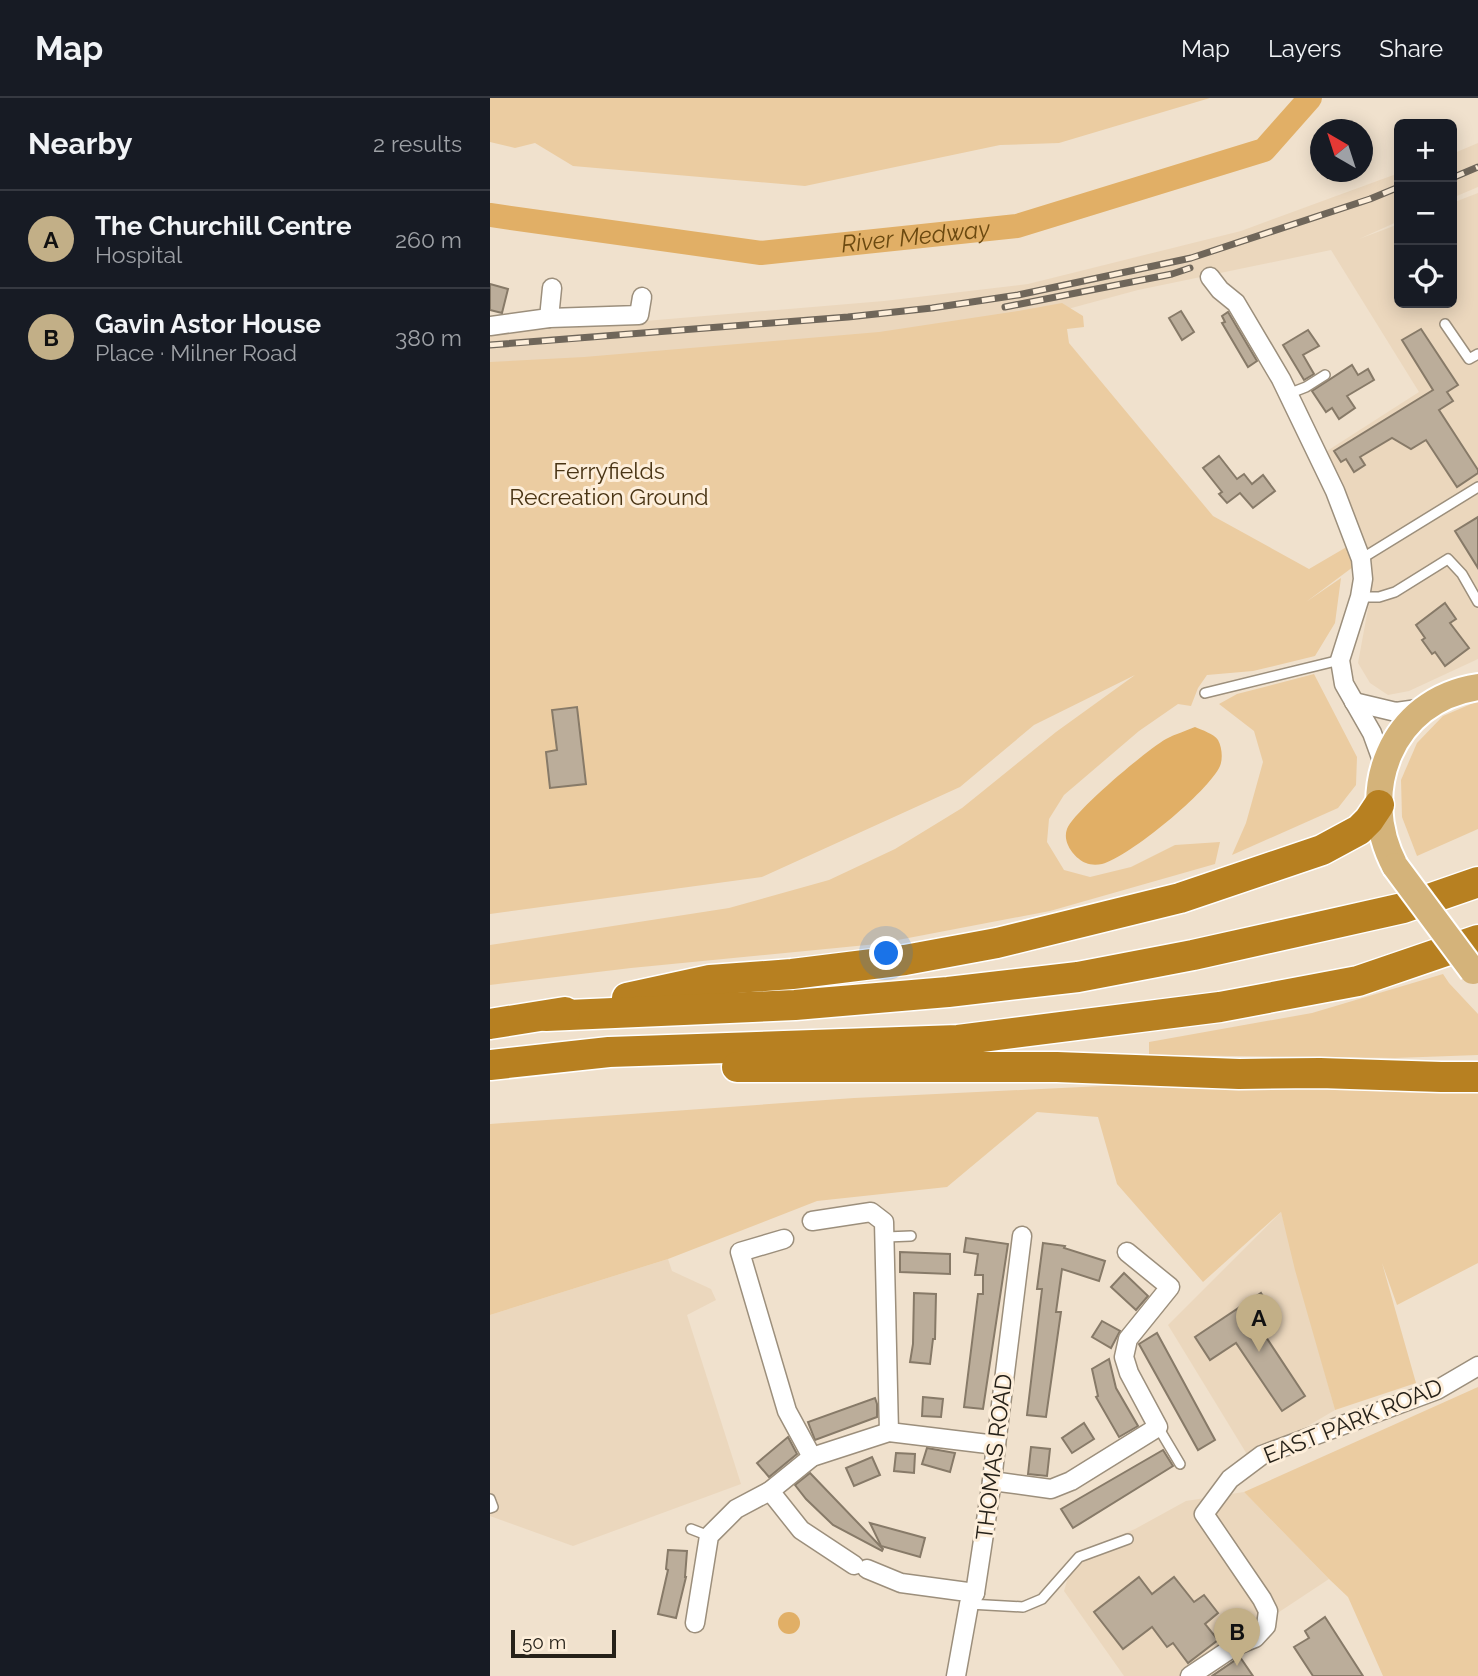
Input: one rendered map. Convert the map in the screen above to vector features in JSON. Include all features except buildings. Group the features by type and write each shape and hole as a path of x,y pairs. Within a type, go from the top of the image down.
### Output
{"highway":[{"path":"490,1024 546,1016 710,980 792,974 905,960 984,946 1167,901 1322,850 1359,830 1370,820 1379,805"},
{"path":"546,1016 794,1005 948,992 1078,977 1193,956 1403,908 1478,882"},
{"path":"505,1064 609,1052 958,1040 1220,1007 1358,981 1478,940"},
{"path":"505,1064 1058,1067 1239,1074 1478,1077"}],"main road":[{"path":"1476,974 1395,866 1386,850 1381,832 1379,805 1384,766 1401,734 1425,708 1446,696 1478,687"}],"street":[{"path":"1210,276 1220,290 1236,303 1288,394 1335,491 1361,559 1363,579 1360,597 1340,660 1345,684 1372,733 1384,766"},
{"path":"549,318 552,288"},
{"path":"490,326 549,318 639,315 642,297"},
{"path":"1354,702 1396,712 1425,708"},
{"path":"812,1221 871,1212 884,1223 889,1432"},
{"name":"THOMAS ROAD","path":"956,1676 992,1481 1022,1236"},
{"path":"784,1239 740,1252 787,1411 812,1457"},
{"path":"992,1481 1051,1489 1072,1481 1158,1427 1129,1373 1124,1357 1128,1339 1172,1284 1127,1252"},
{"name":"EAST PARK ROAD","path":"1190,1676 1235,1646 1255,1638 1266,1626 1268,1611 1262,1599 1204,1514 1230,1479 1262,1455 1437,1390 1478,1366"},
{"path":"695,1623 709,1536 736,1509 770,1491 812,1457 889,1432 996,1445"},
{"path":"770,1491 801,1530 860,1567 901,1583 972,1598"}],"lane":[{"path":"1445,324 1469,359 1478,354"},
{"path":"1288,394 1325,375"},
{"path":"1361,559 1478,487"},
{"path":"1360,597 1379,597 1395,592 1448,559 1462,575 1478,602"},
{"path":"1205,693 1340,660"},
{"path":"886,1237 911,1236"},
{"path":"1158,1427 1180,1464"},
{"path":"490,1499 493,1507 490,1508"},
{"path":"691,1529 709,1536"},
{"path":"972,1598 1023,1607 1042,1599 1079,1557 1128,1539"}],"shaded area":[{"path":"1478,143 1478,187 1457,196 1457,182 1457,152"},
{"path":"1394,175 1394,223 1359,239 1394,226 1394,308 1457,308 1457,201 1478,193 1478,659 1409,691 1388,695 1370,683 1358,663 1372,587 1357,534 1357,521 1327,451 1419,392 1331,250 1138,290 1064,310 864,338 490,369 490,334 884,301 1028,284 1241,231"},
{"path":"1195,727 1216,738 1222,753 1220,766 1201,791 1148,837 1114,859 1094,865 1077,857 1066,839 1067,829 1073,820 1112,781 1157,745"},
{"path":"1281,1212 1335,1410 1279,1443 1248,1456 1168,1325"},
{"path":"668,1259 672,1271 711,1289 716,1300 687,1315 741,1484 573,1546 490,1516 490,1315"},
{"path":"1244,1492 1329,1579 1182,1676 1124,1676 1064,1591 1075,1554 1135,1529 1186,1501"},
{"path":"789,1612 797,1615 800,1623 797,1631 789,1634 781,1631 778,1623 781,1615"}],"green space":[{"path":"490,98 1210,98 1059,143 1000,145 805,186 573,166 535,143 515,148 490,142"},
{"name":"Ferryfields Recreation Ground","path":"1062,303 1083,316 1084,327 1067,329 1069,343 1213,516 1309,569 1350,545 1357,564 1306,602 1341,578 1335,623 1315,656 1253,671 1207,675 1191,706 1178,704 1139,731 1064,795 1049,819 1047,842 1064,870 1090,877 1131,867 1175,845 1220,842 1215,864 1050,911 877,944 490,985 490,945 729,908 829,880 895,849 962,808 1056,732 1135,675 1034,725 960,787 762,877 490,914 490,362 584,357 879,332"},
{"path":"1314,674 1357,757 1356,785 1338,808 1232,855 1246,823 1263,762 1254,731 1219,704 1237,694"},
{"path":"1478,701 1478,829 1417,856 1402,817 1401,780 1417,743 1443,716"},
{"path":"1443,974 1478,1014 1478,1055 1395,1058 1149,1055 1149,1042 1312,1013"},
{"path":"1122,1085 1478,1093 1478,1263 1397,1305 1382,1263 1416,1383 1335,1410 1281,1212 1203,1282 1117,1184 1098,1117 1037,1112 947,1187 817,1201 668,1259 490,1315 490,1124 854,1098"},
{"path":"1478,1387 1478,1676 1383,1676 1348,1597 1244,1492"}],"waterway":[{"name":"River Medway","path":"490,215 761,253 1017,226 1264,150 1310,98"}],"railway":[{"path":"1457,176 1478,167"},
{"path":"490,345 848,317 1018,295 1191,258 1394,189"},
{"path":"1005,307 1172,274 1190,268"}],"place":[{"name":"The Churchill Centre","path":"1259,1352"},
{"name":"Gavin Astor House","path":"1237,1666"}]}
